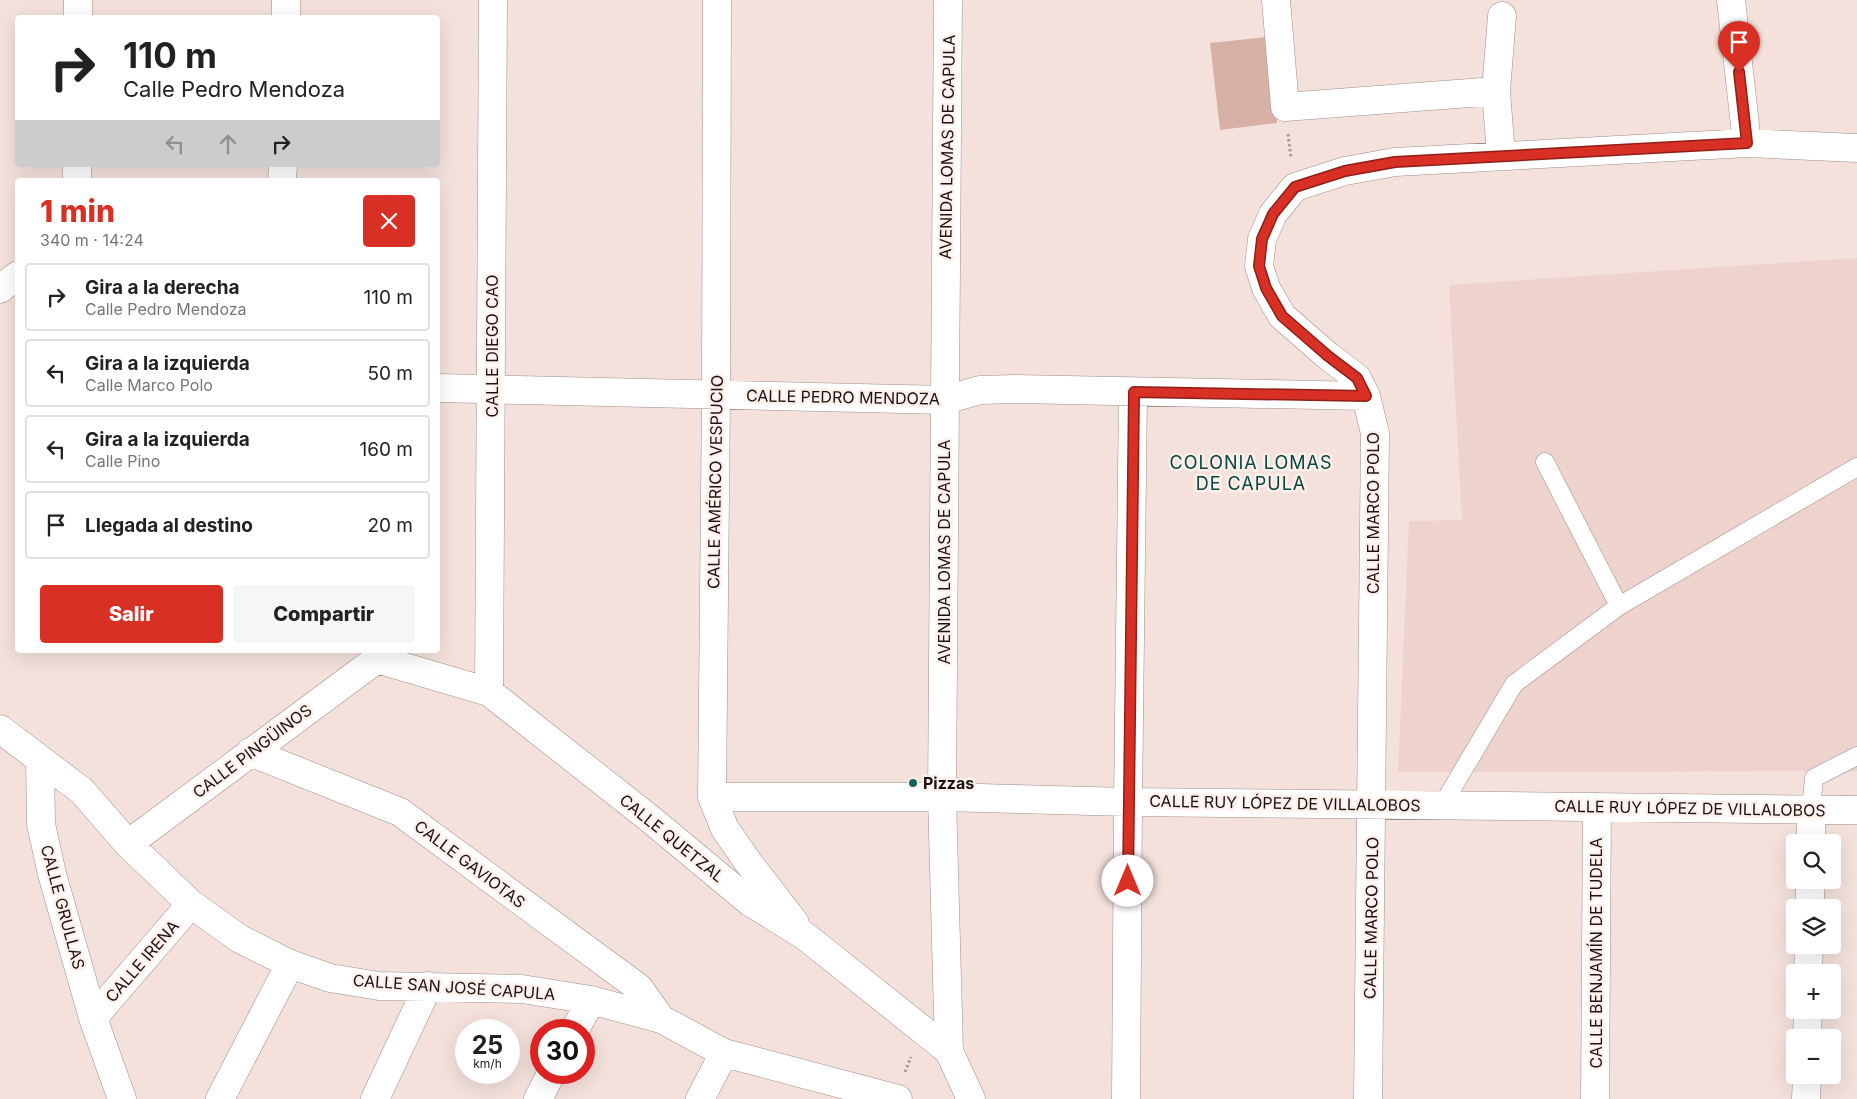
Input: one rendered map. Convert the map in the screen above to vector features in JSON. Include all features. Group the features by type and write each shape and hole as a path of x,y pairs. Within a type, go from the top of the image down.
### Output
{"street":[{"path":"78,0 78,15"},
{"path":"286,0 286,15"},
{"name":"CALLE DIEGO CAO","path":"489,692 493,0"},
{"name":"CALLE AMÉRICO VESPUCIO","path":"717,0 712,797 725,829 805,936"},
{"name":"AVENIDA LOMAS DE CAPULA","path":"948,0 942,797 949,1051 971,1099"},
{"path":"1276,0 1285,107 1496,91"},
{"path":"1731,0 1747,143"},
{"path":"1501,156 1496,91 1502,16"},
{"path":"1295,187 1345,171 1395,162 1747,143 1857,148"},
{"name":"CALLE MARCO POLO","path":"1295,187 1273,214 1262,239 1259,266 1266,288 1282,316 1328,356 1357,378 1366,396 1375,433 1368,1099"},
{"path":"0,289 15,278"},
{"name":"CALLE PEDRO MENDOZA","path":"440,388 945,400 980,390 1015,389 1366,396"},
{"path":"1126,1099 1134,392"},
{"name":"CALLE QUETZAL","path":"377,659 489,692 649,818 750,902 805,936 924,1029 949,1051"},
{"name":"CALLE PINGÜINOS","path":"128,844 377,659"},
{"path":"0,729 40,760"},
{"name":"CALLE GAVIOTAS","path":"250,752 400,812 639,988 661,1019"},
{"name":"CALLE SAN JOSÉ CAPULA","path":"40,760 82,791 128,844 191,904 240,939 290,964 330,978 379,986 522,989 591,1000 661,1019 724,1053 896,1098"},
{"name":"CALLE GRULLAS","path":"40,760 41,824 52,874 93,1018 122,1099"},
{"name":"CALLE RUY LÓPEZ DE VILLALOBOS","path":"712,797 942,797 1128,802 1857,810"},
{"name":"CALLE BENJAMÍN DE TUDELA","path":"1594,1099 1597,807"},
{"path":"1811,834 1812,809"},
{"name":"CALLE IRENA","path":"93,1018 191,904"},
{"path":"220,1099 290,964"},
{"path":"375,1099 428,986"},
{"path":"581,1019 591,1000"},
{"path":"700,1099 724,1053"},
{"path":"538,1099 546,1084"},
{"path":"1806,1084 1806,1099"}],"lane":[{"path":"1545,462 1619,606"},
{"path":"1443,804 1514,684 1619,606 1857,467"},
{"path":"1812,809 1814,778 1857,756"}],"path":[{"path":"1285,107 1295,187"},
{"path":"896,1098 924,1029"}],"shaded area":[{"path":"1267,37 1277,123 1220,130 1210,43"},
{"path":"1857,258 1857,771 1398,772 1409,521 1462,520 1449,285"}],"place":[{"name":"Pizzas","path":"913,783"}],"district":[{"name":"COLONIA LOMAS DE CAPULA","path":"1251,472"}],"route":[{"path":"1128,881 1134,392 1366,396 1357,378 1328,356 1282,316 1266,288 1259,266 1262,239 1273,214 1295,187 1345,171 1395,162 1747,143 1739,72"}]}
